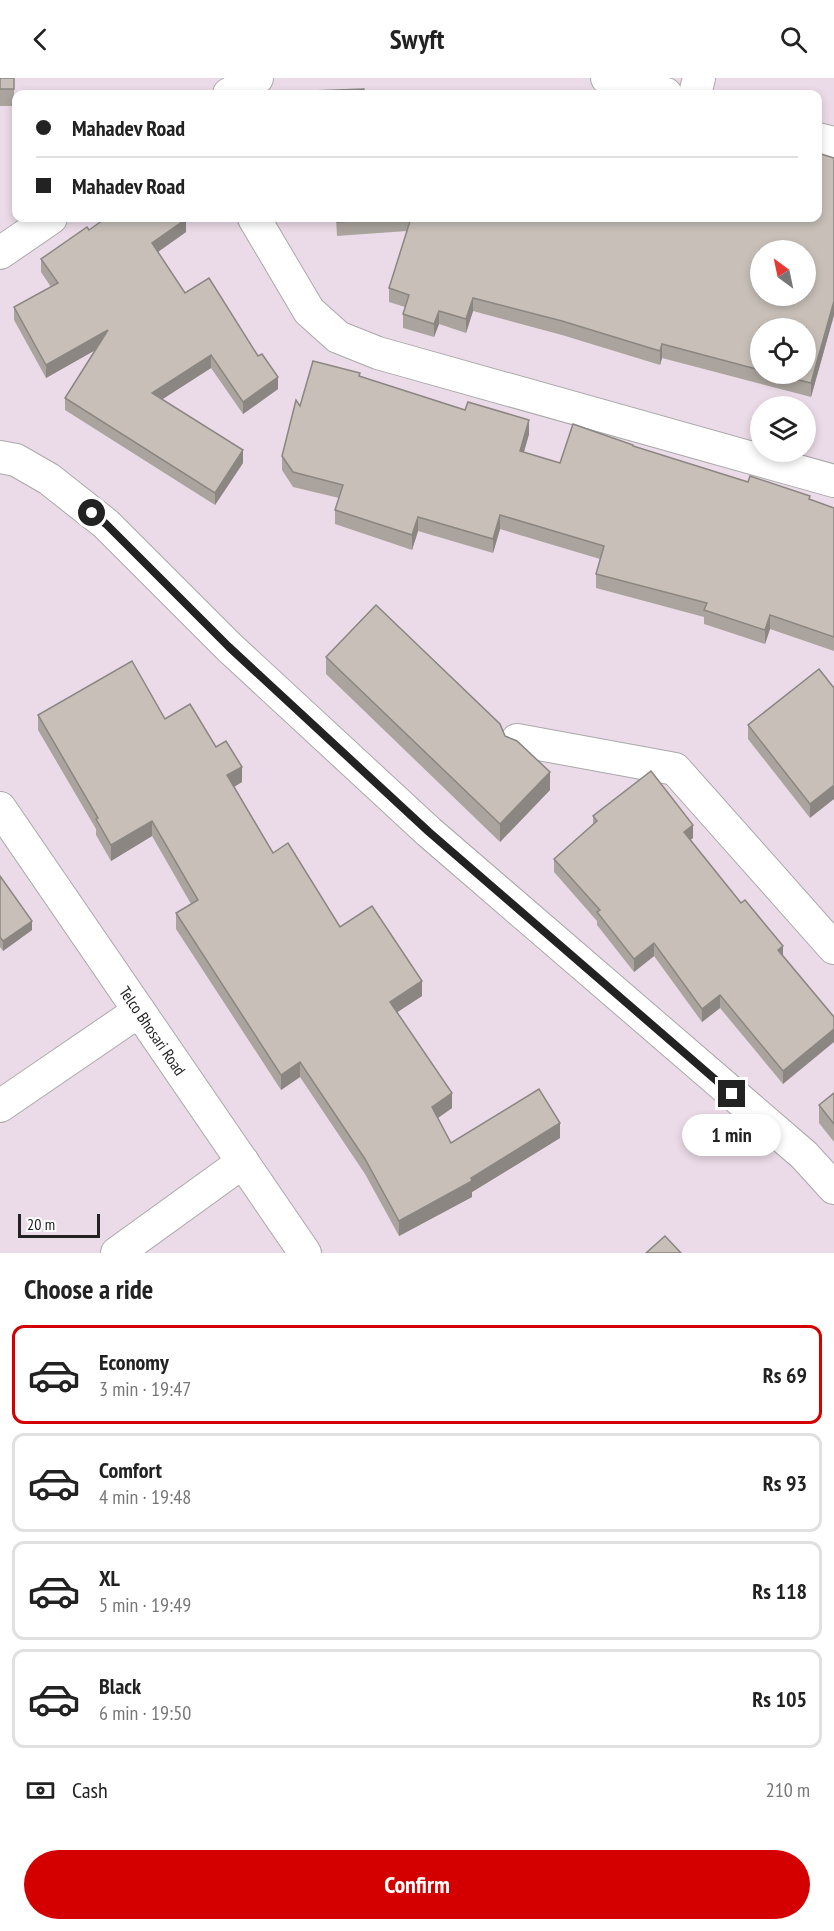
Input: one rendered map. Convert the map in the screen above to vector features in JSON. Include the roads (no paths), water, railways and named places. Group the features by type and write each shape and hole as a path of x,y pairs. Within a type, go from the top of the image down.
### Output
{"lane":[{"path":"236,90 257,78"},
{"path":"607,78 651,90"},
{"path":"0,253 45,222"},
{"path":"256,222 309,311 338,338 390,356 834,481"},
{"path":"0,457 16,460 49,478 106,524 229,647 429,832 804,1155 834,1188"},
{"path":"517,740 675,768 834,948"},
{"name":"Telco Bhosari Road","path":"0,808 305,1253"},
{"path":"0,1106 139,1011"},
{"path":"117,1253 243,1162"}]}
